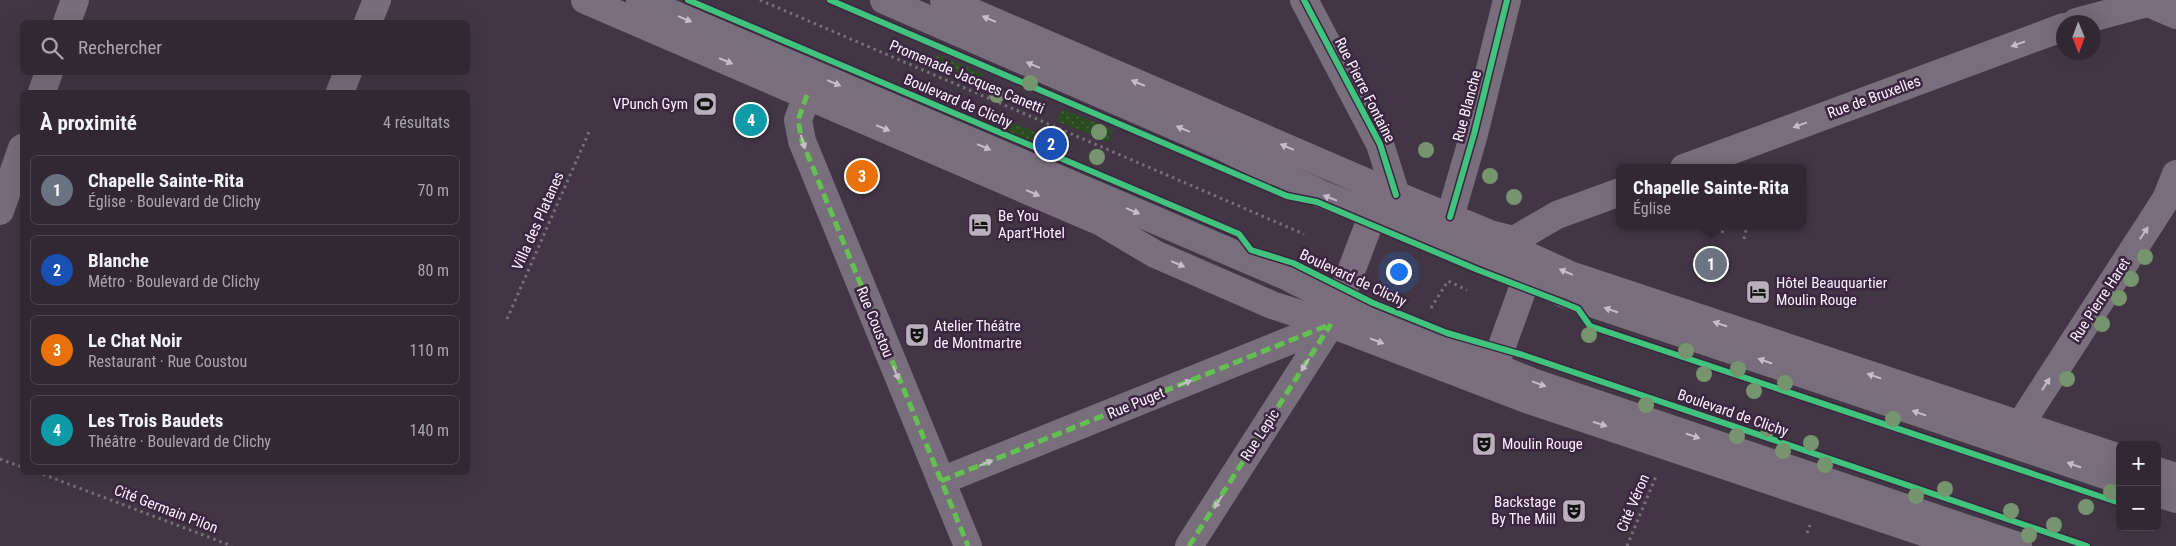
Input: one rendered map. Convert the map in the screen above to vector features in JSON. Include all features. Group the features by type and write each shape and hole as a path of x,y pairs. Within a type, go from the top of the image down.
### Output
{"main road":[{"name":"Boulevard de Clichy","path":"585,0 1102,222 1155,254 1272,304 1335,313 1491,375 1526,399 1965,546"},
{"path":"944,0 1490,234 1522,255 1570,274 2116,457"},
{"path":"1335,313 1369,224 1375,215 1396,195"},
{"path":"1491,375 1523,288 1522,255"},
{"path":"2161,472 2176,477"}],"street":[{"path":"68,20 75,0"},
{"path":"369,20 377,0"},
{"name":"Boulevard de Clichy","path":"640,0 1294,280 1335,313"},
{"path":"884,0 1225,148 1321,194 1375,215 1522,255 1564,294 2116,479"},
{"name":"Rue Pierre Fontaine","path":"1304,0 1380,144 1396,195"},
{"name":"Rue Blanche","path":"1450,217 1474,134 1507,0"},
{"path":"2099,15 2146,1 2176,14"},
{"name":"Rue de Bruxelles","path":"1695,164 2056,30"},
{"path":"43,90 48,75"},
{"path":"341,90 347,75"},
{"name":"Rue Coustou","path":"806,95 798,120 802,141 968,546"},
{"path":"0,211 20,154"},
{"name":"Rue Pierre Haret","path":"2020,424 2166,199 2176,174"},
{"path":"1522,255 1557,215 1616,193"},
{"name":"Rue Puget","path":"941,481 1335,313"},
{"name":"Rue Lepic","path":"1189,546 1335,313"},
{"name":"Boulevard de Clichy","path":"1491,375 1576,397 2018,546"},
{"path":"2161,494 2176,499"}],"path":[{"path":"1722,233 1724,229"},
{"path":"1744,239 1747,229"},
{"path":"1423,305 1431,308 1448,281 1467,290"},
{"path":"0,459 20,466"}],"green space":[{"path":"937,55 983,74 978,86 932,67"},
{"path":"1062,109 1113,130 1108,142 1057,121"},
{"path":"989,113 1035,132 1030,144 984,125"}],"marked path":[{"path":"807,95 798,120 802,141 968,546"},
{"path":"941,481 1331,324"},
{"path":"1189,546 1331,324"}],"cycle path":[{"path":"688,0 1239,234 1251,250 1293,263 1373,303 1447,333 1523,355 2087,546"},
{"name":"Promenade Jacques Canetti","path":"830,0 1287,196 1317,202 1478,270 1578,309 1590,326 2116,502"},
{"path":"1304,0 1380,144 1396,195"},
{"path":"1450,217 1474,134 1507,0"}],"place":[{"name":"VPunch Gym","path":"705,104"},
{"name":"Les Trois Baudets","path":"751,120"},
{"name":"Blanche","path":"1051,144"},
{"name":"Le Chat Noir","path":"862,176"},
{"name":"Be You Apart'Hotel","path":"980,225"},
{"name":"Chapelle Sainte-Rita","path":"1711,264"},
{"name":"Hôtel Beauquartier Moulin Rouge","path":"1758,292"},
{"name":"Atelier Théâtre de Montmartre","path":"917,335"},
{"name":"Moulin Rouge","path":"1484,444"},
{"name":"Backstage By The Mill","path":"1574,511"}]}
